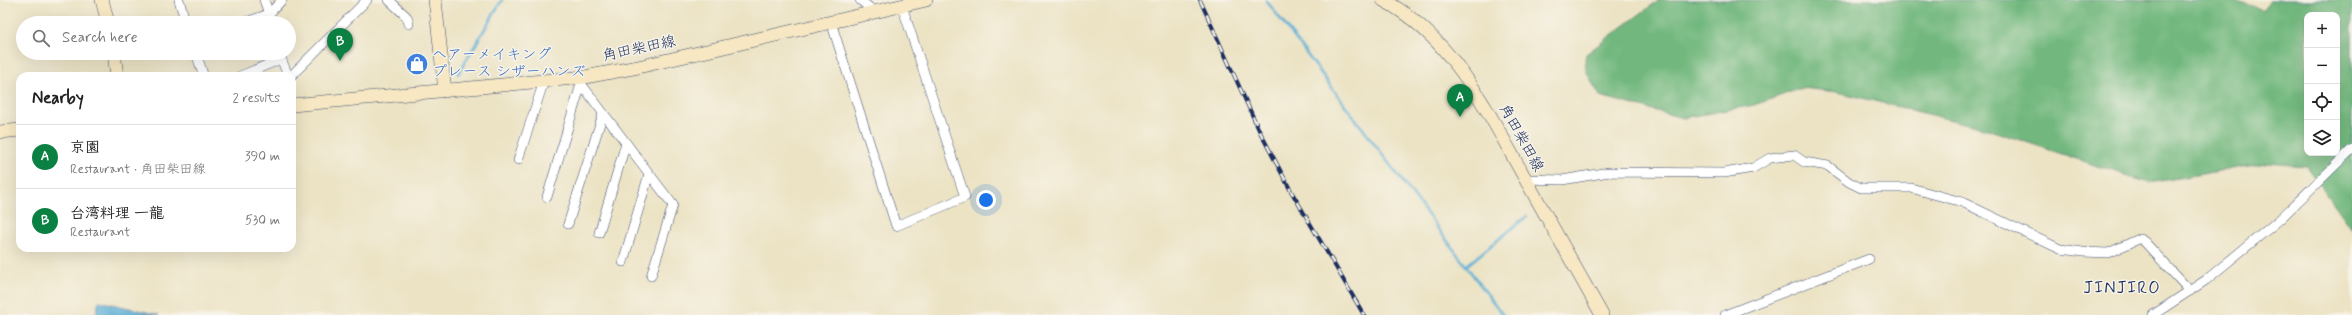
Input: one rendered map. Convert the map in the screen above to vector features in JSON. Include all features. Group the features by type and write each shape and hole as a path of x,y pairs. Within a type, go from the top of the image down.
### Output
{"main road":[{"path":"102,0 106,16"},
{"path":"435,0 445,91"},
{"name":"角田柴田線","path":"296,105 544,81 579,81 926,0"},
{"name":"角田柴田線","path":"1383,0 1428,33 1447,54 1483,104 1602,315"},
{"path":"115,60 116,72"},
{"path":"0,132 16,130"}],"street":[{"path":"179,0 184,16"},
{"path":"264,0 269,16"},
{"path":"272,16 282,0"},
{"path":"294,72 365,0"},
{"path":"389,0 407,17 409,24"},
{"path":"860,0 875,12"},
{"path":"831,22 896,226 964,197 902,6"},
{"path":"198,60 202,72"},
{"path":"248,72 272,60"},
{"path":"282,60 288,72"},
{"path":"518,160 544,81"},
{"path":"579,81 672,205 651,276"},
{"path":"547,197 579,81"},
{"path":"568,224 603,114"},
{"path":"599,233 626,143"},
{"path":"2153,315 2190,291 2279,220 2352,149"},
{"path":"1525,179 1562,180 1609,172 1724,173 1753,168 1770,158 1794,156 1804,162 1828,166 1849,182 1861,188 1916,189 1962,202 2060,249 2108,253 2141,238 2190,291"},
{"path":"623,262 649,174"},
{"path":"1725,315 1869,258"}],"green space":[{"path":"1659,0 2235,0 2262,10 2270,0 2352,0 2352,229 2307,166 2266,163 2149,183 1984,128 1838,92 1802,88 1754,105 1683,118 1600,96 1591,81 1585,60 1586,54"}],"water":[{"path":"99,301 159,315 96,315"}],"waterway":[{"path":"458,74 502,0"},
{"path":"1266,0 1503,315"},
{"path":"1466,266 1527,216"}],"railway":[{"path":"1200,0 1259,130 1291,191 1364,315"}],"place":[{"name":"台湾料理 一龍","path":"340,61"},
{"name":"ヘアーメイキング プレース シザーハンズ","path":"417,64"},
{"name":"京園","path":"1460,117"}],"district":[{"name":"JINJIRO","path":"2122,288"}]}
